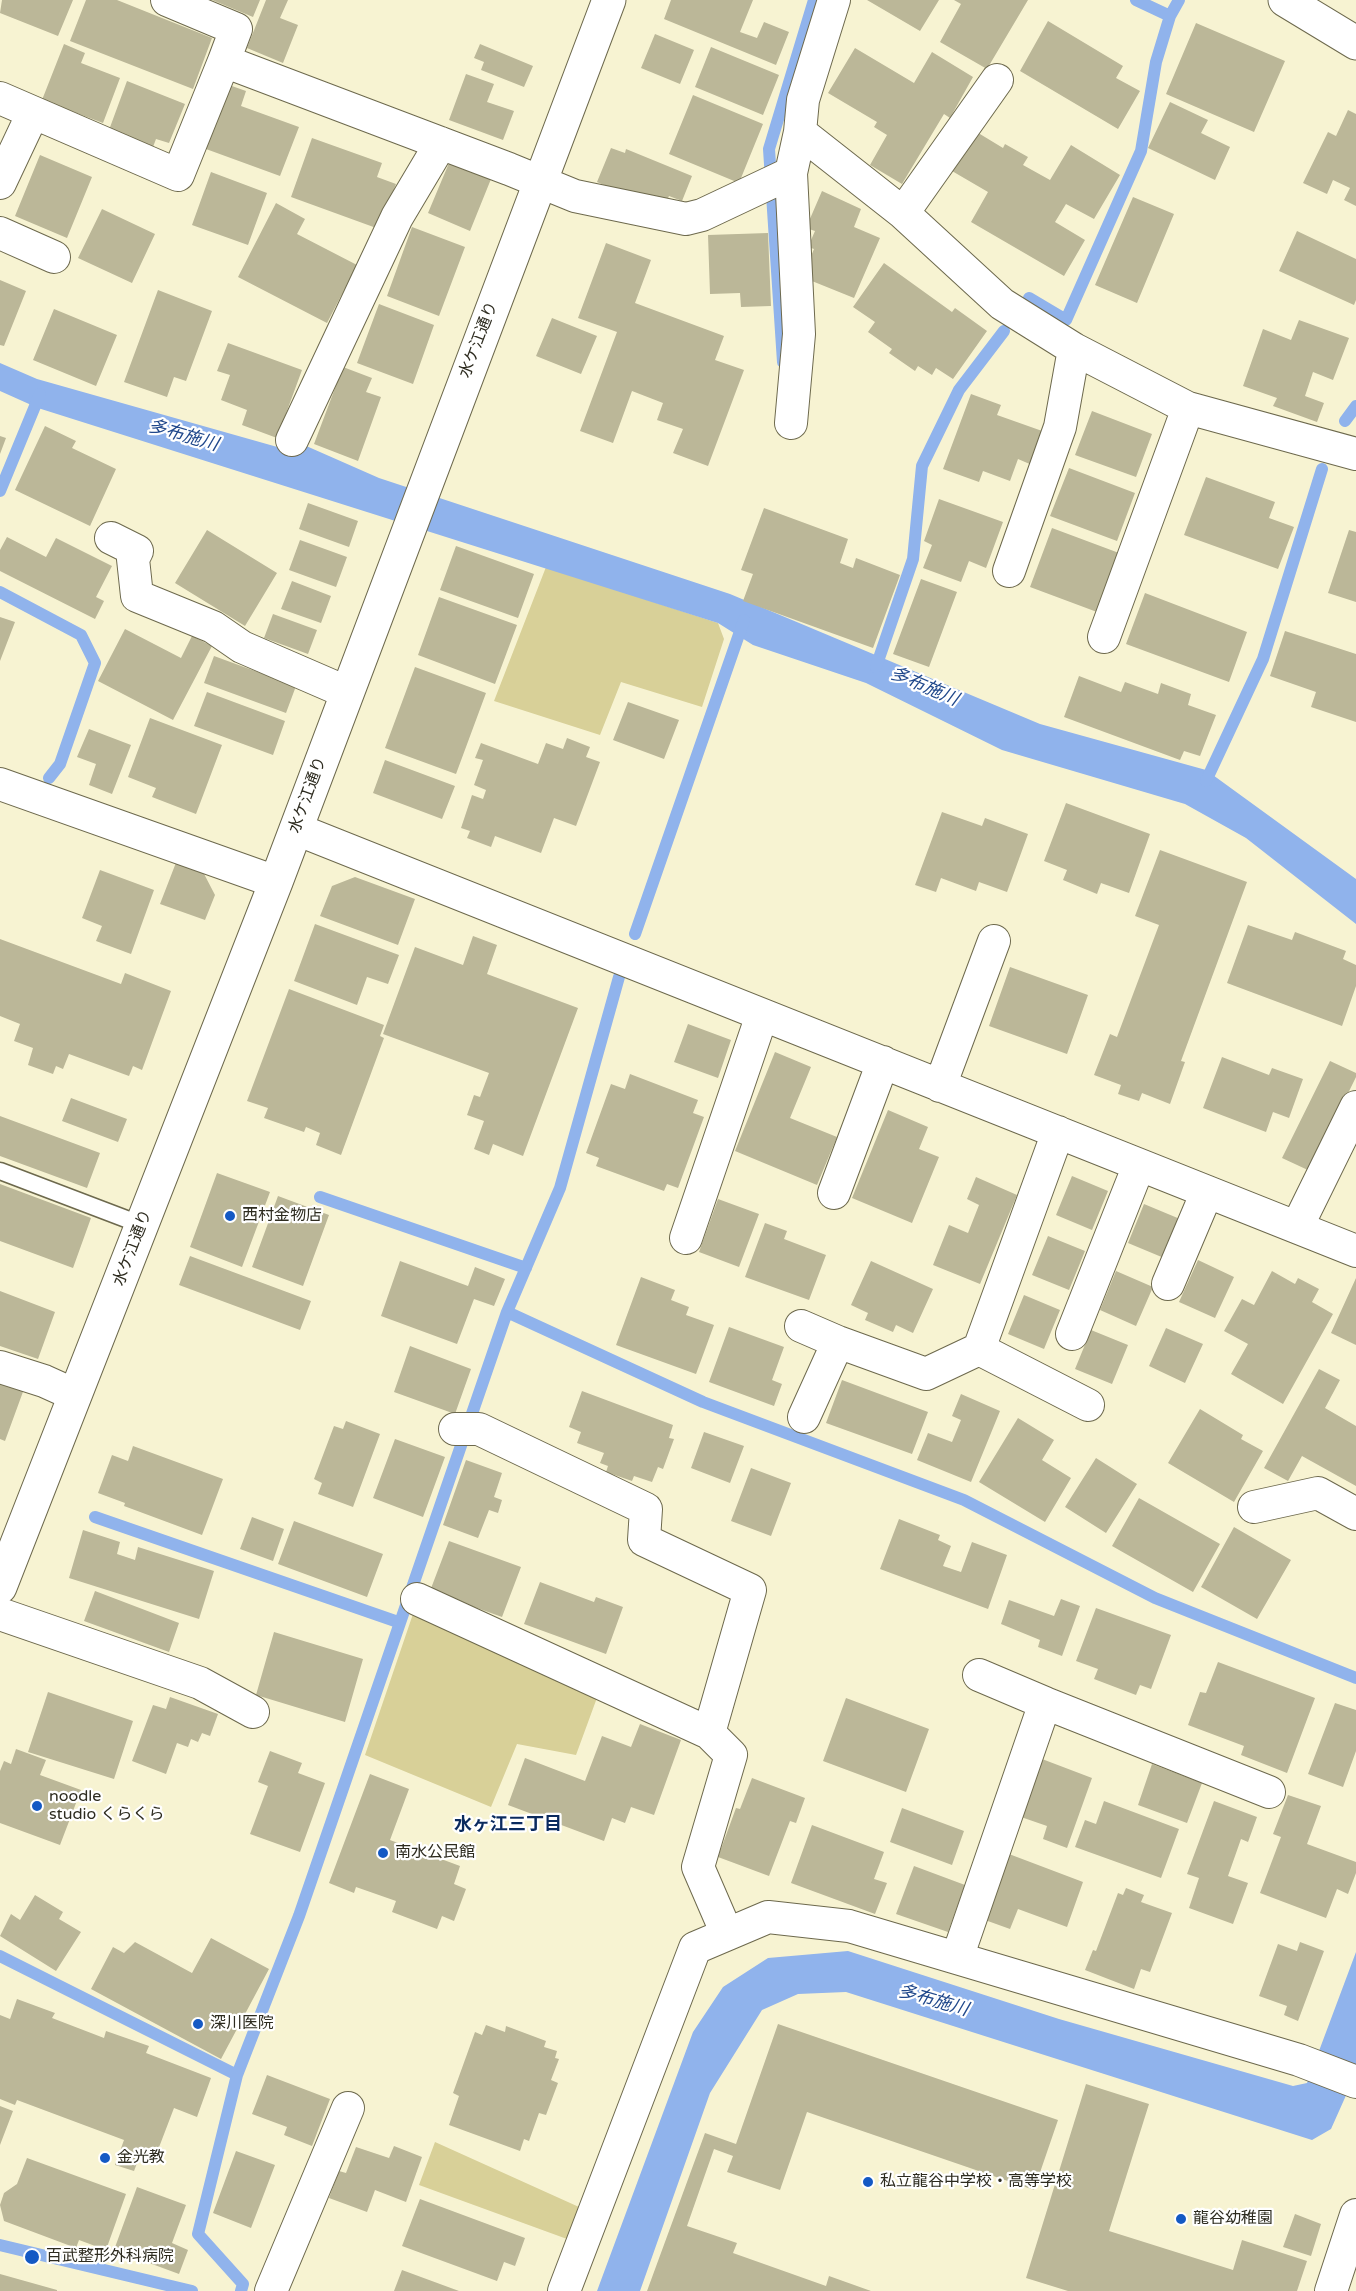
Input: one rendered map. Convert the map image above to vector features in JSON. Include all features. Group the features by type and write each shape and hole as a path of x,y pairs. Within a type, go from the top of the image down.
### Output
{"main road":[{"name":"水ケ江通り","path":"0,1587 276,882 538,181 609,0"},
{"path":"1285,0 1356,43"}],"street":[{"path":"791,423 799,334 778,179 800,132 802,100 834,0"},
{"path":"0,98 178,175 236,28 171,1"},
{"path":"224,61 575,196 686,219 702,215 778,179"},
{"path":"903,213 997,80"},
{"path":"0,183 33,112"},
{"path":"800,132 903,213 1002,304 1074,349 1188,408 1356,454"},
{"path":"292,440 397,217 441,143"},
{"path":"0,233 54,257"},
{"path":"1009,571 1060,427 1074,349"},
{"path":"1104,637 1188,408"},
{"path":"111,538 137,551 133,559 137,596 213,627 242,647 346,692"},
{"path":"0,784 276,882"},
{"path":"296,829 1356,1251"},
{"path":"940,1086 994,941"},
{"path":"686,1238 762,1015"},
{"path":"834,1192 883,1062"},
{"path":"1297,1227 1356,1107"},
{"path":"801,1326 926,1374 979,1348 1058,1132"},
{"path":"1072,1334 1139,1165"},
{"path":"1168,1284 1207,1192"},
{"path":"804,1417 838,1342"},
{"path":"979,1348 1088,1405"},
{"path":"0,1367 44,1381 75,1395"},
{"path":"467,1429 646,1509 644,1539 750,1590 709,1733"},
{"path":"1254,1507 1318,1493 1356,1514"},
{"path":"417,1599 709,1733 731,1755 698,1867 727,1934"},
{"path":"0,1614 200,1683 254,1712"},
{"path":"979,1675 1269,1792"},
{"path":"957,1958 1045,1703"},
{"path":"564,2291 695,1948 768,1917 849,1926 1309,2065 1355,2082"},
{"path":"271,2291 348,2108"},
{"path":"1332,2291 1356,2215"}],"lane":[{"path":"0,1171 142,1225"}],"shaded area":[{"path":"546,567 718,623 724,639 702,707 621,682 600,735 494,701"},
{"path":"415,1608 598,1695 576,1755 517,1744 491,1807 365,1755"},
{"path":"435,2142 579,2207 567,2239 419,2185"}],"water":[{"name":"多布施川","path":"0,363 37,379 295,452 304,445 379,478 730,594 1040,724 1206,770 1356,879 1356,924 1246,838 1185,804 1002,750 866,683 753,645 718,623 38,408 0,391"},
{"name":"多布施川","path":"848,1951 1059,2019 1293,2086 1307,2083 1356,1952 1356,2073 1331,2129 1312,2140 846,1992 798,1994 762,2010 710,2093 640,2291 597,2291 693,2032 723,1987 768,1958"}],"building":[{"path":"2,0 73,0 58,36 0,13"},
{"path":"86,0 117,0 212,38 193,89 70,41"},
{"path":"212,0 260,0 253,17"},
{"path":"266,0 288,0 280,18 298,25 283,63 247,48"},
{"path":"671,0 753,0 740,32 757,38 764,22 789,32 776,65 664,19"},
{"path":"867,0 939,0 920,31"},
{"path":"954,0 1028,0 987,69 940,42 961,4"},
{"path":"1048,21 1123,66 1116,78 1140,91 1118,129 1020,71"},
{"path":"1196,23 1285,61 1254,132 1166,94"},
{"path":"655,34 694,50 680,84 641,68"},
{"path":"64,44 85,53 81,63 120,78 103,123 42,100"},
{"path":"480,44 533,66 524,87 481,70 484,62 474,58"},
{"path":"711,47 779,75 763,115 695,87"},
{"path":"855,48 914,83 932,52 973,77 950,118 944,114 902,184 870,165 887,135 874,127 877,122 828,93"},
{"path":"466,74 494,84 487,102 514,111 503,140 449,120"},
{"path":"127,81 185,104 169,143 156,139 153,147 109,130"},
{"path":"229,85 246,91 241,106 299,127 280,176 206,149"},
{"path":"693,95 763,124 739,183 669,154"},
{"path":"1170,102 1208,120 1201,133 1230,147 1215,180 1148,148"},
{"path":"1348,110 1356,114 1356,206 1344,200 1350,188 1333,180 1327,194 1303,183 1328,132 1336,136"},
{"path":"975,131 1003,148 1005,144 1028,157 1023,165 1050,180 1071,145 1120,175 1094,219 1066,204 1055,222 1085,240 1064,276 971,222 988,192 952,171"},
{"path":"312,138 382,163 377,177 396,184 379,229 291,197"},
{"path":"611,148 625,153 626,149 692,176 682,201 669,196 665,205 630,191 629,196 597,182"},
{"path":"40,155 92,177 67,238 15,216"},
{"path":"449,163 491,179 470,231 428,213"},
{"path":"211,172 267,193 248,245 192,225"},
{"path":"822,191 861,209 854,227 880,238 854,298 802,277 814,249 808,247 815,231 806,228"},
{"path":"1133,197 1174,214 1137,303 1095,285"},
{"path":"276,203 305,219 297,234 357,265 327,323 238,277"},
{"path":"102,209 155,234 132,283 78,258"},
{"path":"412,227 465,247 439,316 387,296"},
{"path":"1297,231 1356,259 1354,305 1279,271"},
{"path":"768,233 771,306 741,307 740,293 710,294 708,235"},
{"path":"606,243 651,260 635,303 724,336 715,360 744,370 708,466 673,453 683,429 657,420 663,403 632,391 613,443 580,431 617,332 578,318"},
{"path":"884,263 952,312 955,308 987,331 953,379 936,368 932,375 918,366 915,371 889,353 892,349 868,332 875,322 853,307"},
{"path":"0,280 26,291 4,346 0,345"},
{"path":"158,290 212,311 186,381 174,377 167,397 124,382"},
{"path":"379,304 434,325 413,384 357,363"},
{"path":"54,309 117,335 96,386 33,360"},
{"path":"552,318 597,336 581,374 536,356"},
{"path":"1299,320 1349,338 1333,380 1313,372 1305,396 1324,403 1317,422 1273,406 1277,398 1243,386 1263,329 1291,340"},
{"path":"228,343 302,370 277,438 242,425 247,410 221,400 230,375 217,371"},
{"path":"343,367 372,378 366,392 381,397 358,461 314,444"},
{"path":"971,394 1001,405 997,415 1045,432 1032,465 1018,459 1010,481 983,471 979,482 943,469"},
{"path":"1092,411 1152,434 1136,477 1075,455"},
{"path":"45,426 76,441 72,448 116,469 90,526 15,490"},
{"path":"0,436 6,438 0,454"},
{"path":"1069,468 1135,493 1117,541 1050,516"},
{"path":"1206,477 1275,502 1269,518 1294,527 1278,569 1184,535"},
{"path":"939,499 1003,522 986,568 969,561 961,582 923,568 932,545 924,541"},
{"path":"308,503 358,521 349,547 299,529"},
{"path":"764,508 848,539 840,563 853,568 856,558 900,575 873,648 743,601 753,574 741,570"},
{"path":"1052,528 1119,553 1097,612 1030,587"},
{"path":"207,530 277,573 245,626 175,583"},
{"path":"1349,530 1356,532 1356,602 1328,593"},
{"path":"7,537 46,557 56,538 112,566 96,597 104,601 95,619 0,571 0,550"},
{"path":"300,540 347,557 336,587 289,570"},
{"path":"456,546 534,574 518,618 440,590"},
{"path":"921,579 957,592 929,667 893,654"},
{"path":"292,581 331,596 321,623 281,609"},
{"path":"1145,593 1247,632 1229,682 1126,644"},
{"path":"439,597 517,625 495,684 418,655"},
{"path":"273,614 317,630 308,654 264,638"},
{"path":"0,617 15,622 0,661"},
{"path":"125,629 181,658 192,636 212,646 173,720 98,681"},
{"path":"1285,631 1356,654 1356,722 1311,707 1316,692 1270,676"},
{"path":"214,656 296,686 286,713 204,683"},
{"path":"415,667 486,693 456,774 385,748"},
{"path":"1079,676 1121,692 1125,682 1158,694 1161,683 1191,694 1188,705 1216,715 1200,756 1184,751 1180,760 1064,717"},
{"path":"207,692 285,721 273,755 194,726"},
{"path":"628,702 679,720 664,759 613,740"},
{"path":"150,718 222,745 196,814 152,797 156,788 128,777"},
{"path":"89,729 131,745 112,794 89,785 96,764 77,757"},
{"path":"567,738 590,747 586,757 600,762 576,826 554,818 541,853 495,836 491,847 467,838 470,831 461,828 472,795 483,799 486,790 474,785 483,760 475,758 481,743 538,764 546,743 563,749"},
{"path":"385,760 455,786 442,819 373,793"},
{"path":"1066,803 1150,834 1129,893 1101,883 1097,894 1063,880 1067,870 1044,861"},
{"path":"942,812 982,826 985,818 1028,834 1007,892 979,882 976,891 941,878 936,892 915,885"},
{"path":"1160,850 1247,882 1181,1061 1185,1062 1170,1104 1142,1093 1139,1101 1118,1094 1121,1085 1094,1075 1110,1034 1117,1037 1159,925 1135,916"},
{"path":"177,860 202,870 215,895 205,920 160,904"},
{"path":"100,870 154,890 131,954 96,941 102,926 82,918"},
{"path":"355,877 415,899 398,945 320,916 332,886"},
{"path":"315,924 399,955 388,984 367,977 357,1005 294,981"},
{"path":"1248,925 1292,940 1295,932 1346,951 1343,959 1356,965 1356,986 1342,1026 1227,983"},
{"path":"473,936 497,945 487,974 578,1008 523,1156 493,1144 489,1155 474,1149 484,1121 467,1115 474,1095 480,1097 489,1073 383,1034 415,947 463,965"},
{"path":"0,939 121,984 125,973 171,991 142,1070 133,1066 129,1076 69,1054 63,1069 56,1066 53,1074 28,1065 33,1048 14,1041 20,1024 0,1016"},
{"path":"1010,967 1088,995 1067,1054 989,1026"},
{"path":"289,989 384,1025 380,1036 384,1038 341,1155 316,1145 320,1133 306,1127 304,1132 264,1118 268,1108 247,1101"},
{"path":"688,1024 731,1040 718,1078 674,1062"},
{"path":"775,1052 811,1067 790,1118 837,1137 817,1185 735,1151"},
{"path":"1222,1057 1269,1075 1272,1068 1303,1079 1289,1118 1273,1112 1266,1132 1203,1108"},
{"path":"1330,1061 1356,1073 1356,1077 1310,1171 1282,1158"},
{"path":"630,1074 698,1100 693,1113 704,1117 678,1188 667,1184 664,1191 596,1166 599,1158 586,1153 611,1084 625,1089"},
{"path":"71,1098 127,1119 118,1142 62,1121"},
{"path":"888,1110 928,1127 919,1149 939,1157 912,1223 852,1198"},
{"path":"0,1116 100,1153 87,1188 0,1156"},
{"path":"217,1173 270,1192 242,1267 190,1247"},
{"path":"1072,1176 1108,1191 1092,1230 1056,1215"},
{"path":"976,1177 1017,1195 980,1284 933,1265 949,1225 968,1233 979,1205 967,1199"},
{"path":"0,1184 91,1218 73,1268 0,1241"},
{"path":"278,1196 329,1215 303,1286 252,1267"},
{"path":"718,1199 759,1214 739,1267 699,1252"},
{"path":"1144,1204 1180,1219 1164,1258 1128,1243"},
{"path":"765,1223 787,1231 784,1239 826,1255 809,1300 745,1277"},
{"path":"1048,1236 1085,1251 1069,1290 1032,1275"},
{"path":"190,1256 311,1301 300,1330 179,1285"},
{"path":"1198,1260 1234,1277 1215,1318 1179,1302"},
{"path":"400,1261 468,1286 475,1267 505,1279 494,1306 474,1299 457,1344 381,1316"},
{"path":"871,1261 933,1289 913,1333 896,1325 893,1332 865,1320 868,1313 851,1305"},
{"path":"1116,1271 1153,1287 1136,1326 1100,1310"},
{"path":"1272,1271 1295,1284 1298,1278 1319,1289 1312,1302 1333,1314 1283,1404 1231,1374 1248,1344 1224,1331 1242,1299 1254,1305"},
{"path":"641,1277 675,1290 671,1300 689,1307 686,1315 714,1325 696,1374 616,1345"},
{"path":"1356,1278 1356,1345 1331,1333"},
{"path":"0,1291 55,1312 38,1359 0,1346"},
{"path":"1024,1295 1060,1310 1044,1349 1008,1334"},
{"path":"729,1327 784,1347 772,1380 782,1384 774,1406 709,1382"},
{"path":"1166,1328 1203,1344 1185,1383 1149,1366"},
{"path":"1091,1330 1128,1345 1112,1384 1075,1369"},
{"path":"410,1346 471,1369 455,1414 394,1392"},
{"path":"1319,1369 1340,1380 1325,1408 1356,1426 1356,1486 1302,1456 1288,1481 1264,1468"},
{"path":"0,1380 24,1389 5,1441 0,1439"},
{"path":"842,1380 928,1412 912,1454 826,1423"},
{"path":"582,1391 673,1425 669,1438 674,1439 663,1469 658,1467 652,1482 634,1476 632,1481 606,1472 608,1466 600,1463 604,1453 577,1443 581,1432 569,1427"},
{"path":"961,1394 1000,1411 971,1482 917,1460 928,1433 952,1442 961,1420 952,1416"},
{"path":"1200,1409 1243,1435 1241,1439 1263,1451 1234,1502 1168,1463"},
{"path":"1018,1418 1054,1440 1042,1460 1071,1478 1045,1522 979,1482"},
{"path":"346,1421 380,1434 353,1507 318,1494 322,1483 314,1479 334,1426 343,1429"},
{"path":"704,1432 744,1446 730,1483 691,1468"},
{"path":"395,1439 445,1457 423,1517 373,1498"},
{"path":"133,1446 223,1479 202,1535 124,1506 125,1503 98,1493 112,1455 128,1461"},
{"path":"1096,1458 1137,1484 1106,1533 1065,1507"},
{"path":"466,1460 502,1473 494,1497 502,1500 498,1513 489,1510 478,1538 443,1525"},
{"path":"751,1468 791,1483 771,1536 731,1521"},
{"path":"1139,1498 1220,1544 1193,1592 1112,1546"},
{"path":"252,1517 284,1529 273,1561 240,1549"},
{"path":"899,1519 940,1535 938,1540 951,1546 943,1566 961,1572 972,1542 1007,1555 988,1609 880,1569"},
{"path":"294,1521 383,1554 367,1597 278,1564"},
{"path":"1234,1527 1291,1560 1257,1619 1201,1587"},
{"path":"83,1530 120,1542 117,1554 135,1560 138,1547 214,1571 199,1619 69,1578"},
{"path":"449,1541 521,1567 502,1617 430,1591"},
{"path":"540,1582 594,1602 596,1597 623,1607 606,1654 524,1624"},
{"path":"95,1591 179,1623 169,1652 84,1621"},
{"path":"1061,1599 1080,1606 1062,1656 1038,1647 1040,1640 1001,1624 1009,1600 1054,1616"},
{"path":"1096,1608 1171,1635 1151,1689 1140,1685 1136,1695 1094,1679 1098,1669 1076,1661"},
{"path":"274,1632 363,1659 345,1722 256,1695"},
{"path":"1218,1662 1315,1698 1287,1773 1241,1755 1244,1746 1188,1725 1200,1692 1206,1693"},
{"path":"48,1692 133,1721 114,1779 28,1752"},
{"path":"170,1697 218,1714 210,1736 202,1733 198,1742 191,1739 188,1747 177,1743 166,1774 132,1761 153,1705 166,1709"},
{"path":"846,1698 929,1729 906,1792 823,1761"},
{"path":"1335,1703 1356,1710 1356,1751 1343,1787 1308,1774"},
{"path":"640,1724 681,1740 654,1815 631,1807 625,1823 612,1818 604,1841 508,1805 525,1758 585,1781 602,1736 631,1747"},
{"name":"noodle studio くらくら","path":"16,1749 46,1760 40,1775 81,1790 60,1845 0,1823 0,1771 4,1761 11,1764"},
{"path":"270,1751 302,1763 298,1773 325,1783 300,1852 250,1834 268,1786 258,1782"},
{"path":"1042,1759 1092,1778 1067,1848 1043,1839 1047,1826 1021,1817"},
{"path":"1152,1764 1202,1783 1187,1823 1138,1805"},
{"name":"南水公民館","path":"370,1774 409,1789 390,1840 460,1866 454,1884 466,1889 454,1921 442,1916 437,1929 392,1912 396,1901 356,1887 354,1893 329,1883"},
{"path":"752,1778 805,1798 796,1823 790,1821 769,1876 718,1857 736,1808 740,1809"},
{"path":"1288,1795 1321,1806 1307,1844 1356,1862 1356,1873 1348,1894 1337,1889 1326,1918 1260,1893 1281,1837 1273,1834"},
{"path":"1104,1801 1179,1829 1161,1878 1075,1847 1085,1820 1096,1824"},
{"path":"1214,1801 1257,1817 1248,1842 1241,1839 1228,1876 1248,1883 1233,1924 1189,1908 1199,1878 1187,1874"},
{"path":"902,1808 964,1831 952,1865 890,1842"},
{"path":"812,1825 884,1852 874,1879 887,1883 875,1914 791,1883"},
{"path":"1009,1854 1083,1882 1067,1927 1018,1909 1010,1929 985,1920"},
{"path":"914,1866 965,1885 948,1932 896,1914"},
{"path":"1126,1888 1144,1895 1141,1902 1172,1913 1150,1972 1141,1969 1134,1989 1085,1970 1093,1950 1096,1951 1118,1893 1123,1895"},
{"path":"35,1895 63,1912 59,1919 81,1932 56,1971 0,1936 11,1914 20,1920"},
{"name":"深川医院","path":"211,1938 269,1969 221,2059 91,1989 113,1947 124,1953 135,1942 192,1973"},
{"path":"1300,1942 1324,1951 1298,2021 1284,2015 1287,2006 1259,1996 1278,1944 1297,1951"},
{"path":"17,1999 55,2013 52,2018 104,2038 106,2031 149,2046 146,2053 211,2078 197,2117 174,2108 153,2163 139,2158 134,2171 115,2165 124,2140 17,2100 15,2105 0,2099 0,2015 10,2019"},
{"path":"778,2024 1058,2120 1034,2190 807,2112 780,2190 727,2172 733,2156 714,2149 687,2226 737,2243 733,2253 826,2286 829,2276 871,2291 647,2291 705,2133 736,2144"},
{"path":"486,2025 505,2032 506,2026 546,2041 544,2047 557,2051 555,2058 559,2059 551,2080 558,2083 546,2115 539,2113 529,2141 524,2139 520,2151 449,2125 459,2096 453,2093 475,2032 482,2035"},
{"path":"267,2075 330,2099 312,2146 284,2135 287,2127 252,2114"},
{"path":"1086,2084 1149,2104 1109,2231 1233,2270 1242,2240 1307,2261 1297,2291 1068,2291 1026,2278"},
{"path":"0,2106 13,2111 0,2145"},
{"path":"394,2146 422,2157 406,2202 375,2190 367,2212 329,2198 339,2171 346,2173 356,2147 389,2158"},
{"path":"236,2151 275,2165 251,2228 213,2213"},
{"path":"27,2158 126,2194 106,2250 79,2240 76,2248 4,2221 0,2205 4,2193 17,2184"},
{"path":"137,2187 186,2205 172,2243 188,2250 179,2274 114,2250"},
{"path":"420,2199 525,2238 515,2266 504,2262 497,2281 402,2246"},
{"path":"1295,2214 1321,2224 1311,2256 1283,2247"},
{"path":"402,2270 459,2291 394,2291"},
{"path":"0,2274 57,2290 57,2291 0,2291"}],"waterway":[{"path":"783,362 769,149 814,0"},
{"path":"1136,0 1170,16"},
{"path":"1029,298 1066,320 1141,151 1156,62 1170,16 1179,0"},
{"path":"876,667 913,559 922,466 959,390 1004,331"},
{"path":"0,491 40,394"},
{"path":"1345,421 1356,406"},
{"path":"1206,781 1263,659 1322,469"},
{"path":"0,592 81,635 95,663 60,764 49,778"},
{"path":"635,934 744,620"},
{"path":"241,2291 243,2284 198,2234 237,2075 299,1916 507,1312 560,1188 619,977"},
{"path":"320,1197 526,1268"},
{"path":"507,1312 703,1402 964,1500 1155,1598 1356,1678"},
{"path":"95,1517 398,1622"},
{"path":"0,1956 237,2075"},
{"path":"0,2245 192,2291"}],"place":[{"name":"西村金物店","path":"230,1216"},
{"name":"noodle studio くらくら","path":"37,1806"},
{"name":"南水公民館","path":"383,1853"},
{"name":"深川医院","path":"198,2024"},
{"name":"金光教","path":"105,2158"},
{"name":"私立龍谷中学校・高等学校","path":"868,2182"},
{"name":"龍谷幼稚園","path":"1181,2219"},
{"name":"百武整形外科病院","path":"32,2257"}],"district":[{"name":"水ヶ江三丁目","path":"508,1825"}]}
